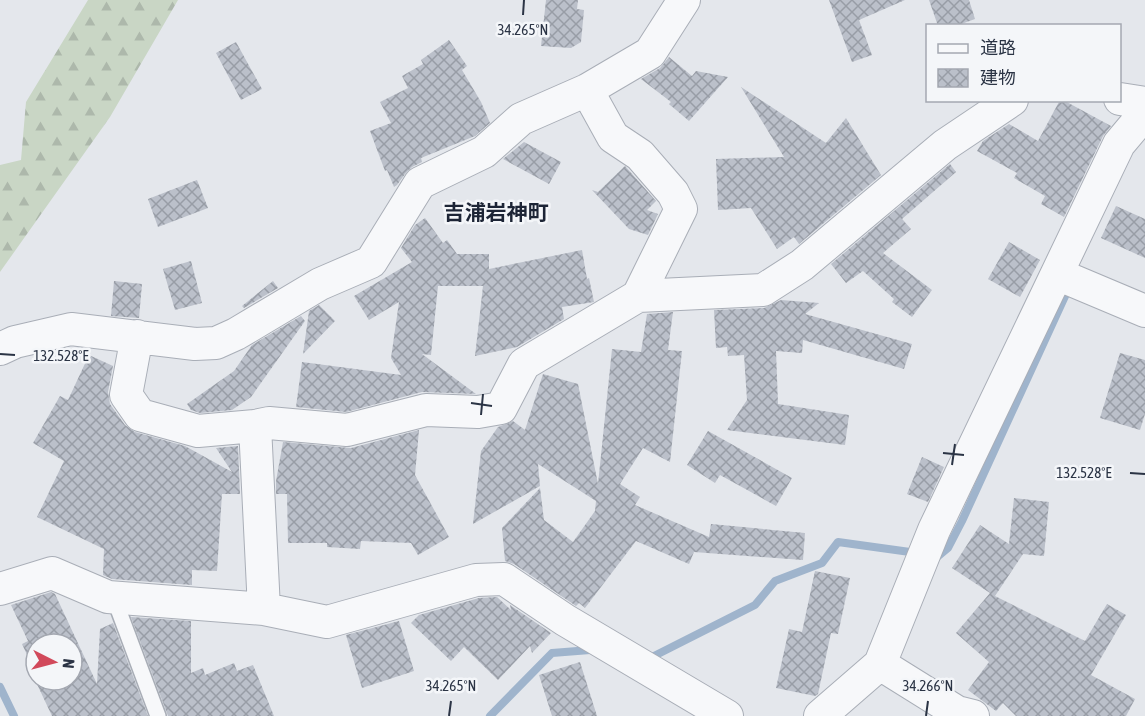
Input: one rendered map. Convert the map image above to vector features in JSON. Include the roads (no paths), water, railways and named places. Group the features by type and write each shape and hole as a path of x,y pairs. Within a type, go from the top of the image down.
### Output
{"street":[{"path":"0,349 15,342 71,328 195,344 216,343 236,334 320,284 371,262 420,183 484,152 521,119 587,90 650,53 684,0"},
{"path":"587,90 613,137 640,155 673,193 681,209 638,296"},
{"path":"1121,99 1145,103"},
{"path":"137,336 126,395 140,415 198,431 270,423 347,430 426,410 478,412 501,408 524,364 638,296 763,290 802,265 945,146 1009,102"},
{"path":"820,716 880,664 934,530 1119,144 1145,113"},
{"path":"1057,274 1145,311"},
{"path":"255,426 264,609"},
{"path":"0,589 52,573 108,597 264,609 327,622 476,580 504,579 565,620 727,716"},
{"path":"880,664 957,712 973,716"}],"lane":[{"path":"114,598 158,716"}],"waterway":[{"path":"936,558 948,548 962,521 1066,294"},
{"path":"646,657 654,656 755,605 775,581 822,563 838,542 910,552"},
{"path":"490,716 552,653 590,650"},
{"path":"0,687 14,716"}],"district":[{"name":"吉浦岩神町","path":"496,213"}]}
